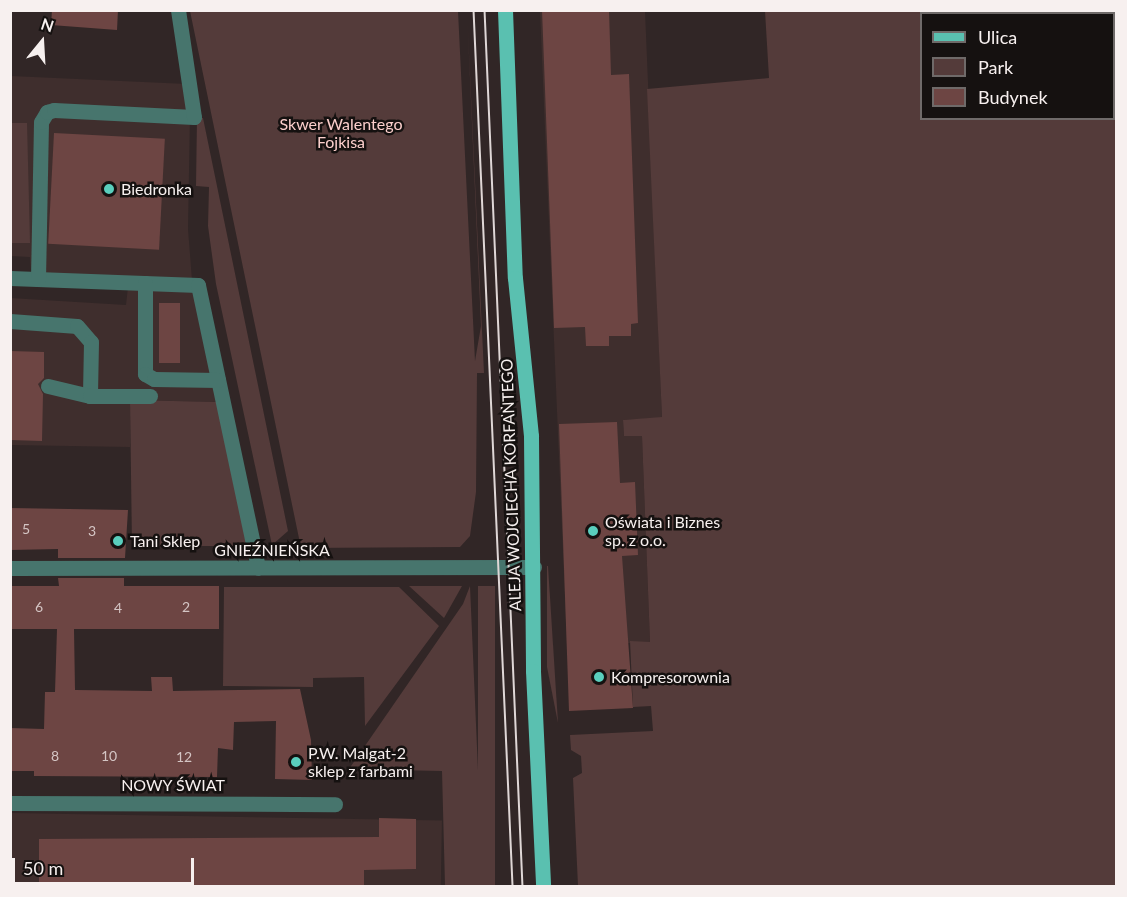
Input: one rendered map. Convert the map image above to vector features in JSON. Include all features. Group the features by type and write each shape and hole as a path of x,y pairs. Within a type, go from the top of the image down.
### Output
{"main road":[{"name":"ALEJA WOJCIECHA KORFANTEGO","path":"505,10 515,278 528,389 534,567 533,671 543,886"}],"street":[{"path":"38,279 41,122 47,112 194,117 178,10"},
{"path":"10,278 198,285 258,568"},
{"path":"145,283 145,374 154,379 218,380"},
{"path":"10,321 77,326 91,342 90,396"},
{"path":"48,386 90,396 150,396"},
{"name":"GNIEŹNIEŃSKA","path":"10,568 534,567"},
{"name":"NOWY ŚWIAT","path":"10,803 335,804"}],"shaded area":[{"path":"540,11 645,11 662,418 623,420 624,436 642,435 650,642 567,646"},
{"path":"11,76 187,84 190,114 188,229 192,280 31,273 30,257 11,256"},
{"path":"128,287 194,290 217,402 130,400 130,447 11,445 10,298 126,305"},
{"path":"11,813 442,821 441,886 10,886"}],"green space":[{"name":"Skwer Walentego Fojkisa","path":"190,11 458,11 475,361 481,326 467,11 484,373 477,373 476,492 470,536 460,547 301,548"},
{"path":"765,11 1116,11 1116,886 578,886 573,778 582,773 581,756 571,750 570,735 653,731 651,706 633,707 630,641 650,642 642,436 624,436 623,420 662,417 647,89 769,78"},
{"path":"197,118 203,118 288,531 272,545 216,284 208,226 209,187 196,186"},
{"path":"11,123 27,123 30,243 11,243"},
{"path":"130,400 217,402 249,546 132,546"},
{"path":"548,566 558,723 547,667"},
{"path":"409,586 462,586 444,618"},
{"path":"470,586 483,886 445,886 442,771 349,769 463,604"},
{"path":"478,586 495,586 495,886 478,886"},
{"path":"224,587 399,587 439,626 365,726 364,677 313,678 313,687 223,686"}],"building":[{"path":"52,10 118,10 117,30 51,25"},
{"path":"542,10 609,10 611,75 629,74 638,323 631,324 631,336 609,336 609,346 586,346 585,327 554,328"},
{"path":"54,133 165,139 159,250 48,244"},
{"path":"159,303 180,303 180,363 159,363"},
{"path":"10,351 44,352 44,378 38,384 43,394 42,441 10,440"},
{"path":"617,422 620,483 635,482 638,555 622,556 633,708 569,711 559,424"},
{"path":"10,508 128,510 125,558 58,558 58,549 10,550"},
{"path":"58,578 124,578 124,586 219,586 219,629 74,629 75,690 152,691 151,677 172,677 173,691 300,689 311,740 312,780 275,779 276,721 234,722 233,750 218,748 217,777 34,776 34,771 10,771 10,728 44,729 45,692 55,692 57,629 10,629 10,586 59,586"},
{"path":"379,818 416,819 416,869 364,870 364,886 39,886 39,839 379,837"}],"tram line":[{"path":"474,10 513,886"},
{"path":"485,10 523,886"}],"place":[{"name":"Biedronka","path":"109,189"},
{"name":"Oświata i Biznes sp. z o.o.","path":"593,531"},
{"name":"Tani Sklep","path":"118,541"},
{"name":"Kompresorownia","path":"599,677"},
{"name":"P.W. Malgat-2 sklep z farbami","path":"296,762"}]}
